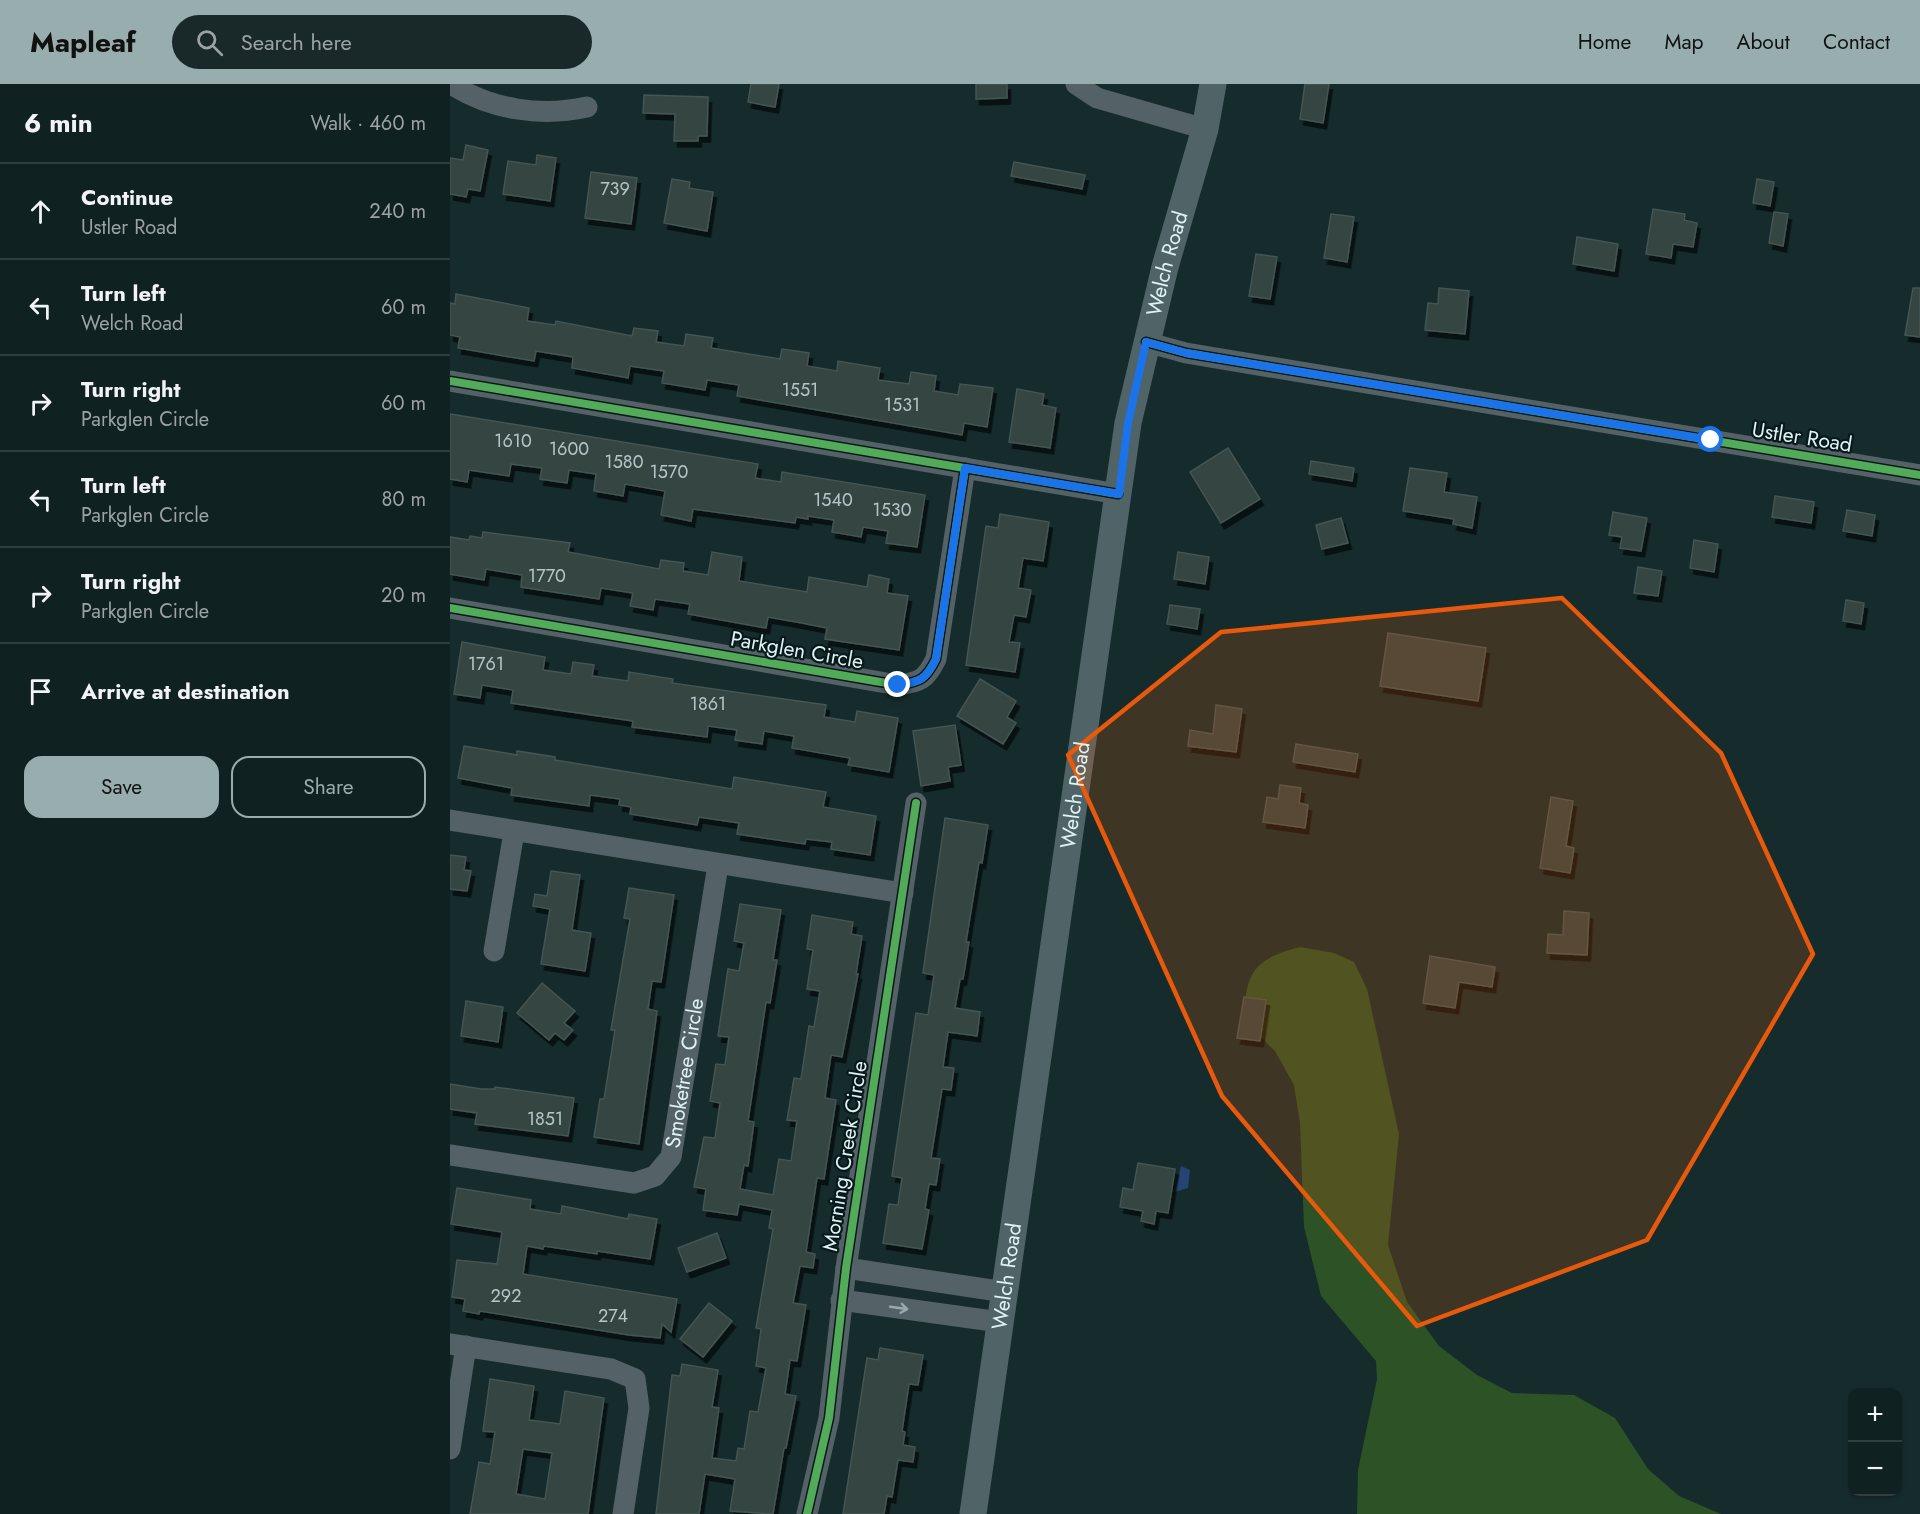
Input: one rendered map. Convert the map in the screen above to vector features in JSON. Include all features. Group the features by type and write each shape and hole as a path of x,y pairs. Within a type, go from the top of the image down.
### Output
{"main road":[{"name":"Welch Road","path":"973,1514 1128,423 1146,342 1205,129 1213,84"}],"street":[{"path":"451,84 478,98 543,113 587,107"},
{"path":"1076,84 1097,98 1205,129"},
{"name":"Ustler Road","path":"1146,342 1186,353 1920,475"},
{"path":"450,381 1119,494"},
{"name":"Parkglen Circle","path":"450,608 898,685 914,683 927,676 936,659 965,468"},
{"name":"Morning Creek Circle","path":"807,1514 829,1418 841,1300 916,802"},
{"path":"450,820 903,893"},
{"path":"494,951 514,832"},
{"name":"Smoketree Circle","path":"450,1155 634,1183 655,1176 671,1156 718,865"},
{"path":"846,1268 1005,1292"},
{"path":"841,1300 1000,1322"},
{"path":"450,1449 458,1345 611,1369 635,1379 639,1408 623,1514"}],"highlighted area":[{"path":"1562,598 1721,753 1813,954 1647,1240 1417,1326 1222,1096 1068,755 1221,632"}],"green space":[{"path":"1300,947 1334,953 1354,962 1367,989 1399,1134 1388,1245 1407,1302 1439,1346 1477,1375 1512,1393 1574,1395 1615,1418 1648,1469 1679,1496 1721,1514 1357,1514 1358,1470 1377,1379 1376,1361 1321,1296 1304,1227 1300,1123 1294,1085 1275,1051 1245,1021 1247,991 1254,971 1271,957"}],"water":[{"path":"1181,1166 1190,1170 1188,1188 1175,1192"}],"building":[{"path":"751,84 779,84 775,107 748,102"},
{"path":"976,84 1007,84 1007,98 976,99"},
{"path":"1305,84 1329,84 1323,123 1300,119"},
{"path":"644,95 708,97 707,136 698,136 698,141 674,141 675,114 643,113"},
{"path":"466,145 488,150 480,191 468,189 466,197 450,194 450,158 463,160"},
{"path":"537,155 556,158 550,201 503,194 508,161 536,165"},
{"path":"1014,162 1085,175 1082,189 1011,176"},
{"path":"591,172 637,178 631,224 585,218"},
{"path":"672,179 690,182 689,188 713,192 707,231 664,223"},
{"path":"1757,179 1774,182 1770,206 1753,203"},
{"path":"1653,209 1685,214 1684,220 1697,223 1693,247 1673,244 1671,258 1646,254"},
{"path":"1774,212 1788,214 1783,246 1769,243"},
{"path":"1331,214 1354,217 1347,262 1324,258"},
{"path":"1577,237 1618,244 1614,271 1573,264"},
{"path":"1256,254 1277,257 1270,299 1249,296"},
{"path":"1439,288 1469,291 1465,334 1425,330 1428,303 1438,304"},
{"path":"1913,288 1920,288 1920,337 1905,335"},
{"path":"456,294 529,308 527,321 555,325 556,321 632,336 634,328 658,331 656,342 684,346 686,334 713,338 711,348 780,359 782,349 809,353 807,366 837,371 838,361 880,368 878,380 909,384 911,372 936,376 934,391 958,395 960,384 993,388 987,427 964,423 962,435 737,396 739,385 707,380 705,390 662,383 664,371 630,366 628,378 572,368 573,357 536,351 534,361 458,348 460,337 450,335 450,303 455,304"},
{"path":"1017,389 1044,394 1042,405 1056,408 1050,448 1009,442"},
{"path":"450,414 758,464 755,478 781,482 782,472 925,495 917,547 886,543 888,531 863,527 861,537 832,532 834,520 808,516 808,519 796,517 795,523 693,509 691,521 661,515 665,491 625,484 623,496 594,491 596,474 569,470 567,483 540,479 542,468 511,464 509,476 469,470 467,482 450,479"},
{"path":"1228,448 1260,499 1221,523 1190,472"},
{"path":"1311,461 1354,468 1352,481 1309,474"},
{"path":"1410,468 1447,473 1444,492 1477,497 1472,528 1453,524 1454,519 1403,511"},
{"path":"1775,496 1814,502 1811,523 1772,517"},
{"path":"1847,510 1875,515 1872,536 1843,531"},
{"path":"1613,512 1647,518 1641,551 1620,548 1622,537 1609,535"},
{"path":"1000,514 1049,522 1043,561 1023,558 1018,588 1031,590 1026,617 1014,615 1009,642 1020,643 1015,672 966,665 986,526 998,528"},
{"path":"1341,518 1348,543 1322,549 1316,525"},
{"path":"483,532 570,543 568,552 659,569 661,560 684,563 683,571 708,575 712,552 742,557 739,581 807,592 809,577 867,587 869,575 889,579 887,593 908,596 899,650 825,639 827,628 768,617 766,628 688,614 690,604 655,599 653,610 630,606 633,593 601,588 599,599 521,587 522,575 486,569 484,580 450,574 450,537 469,540 470,536 482,538"},
{"path":"1694,540 1718,544 1714,572 1690,568"},
{"path":"1178,552 1209,557 1205,584 1174,579"},
{"path":"1638,567 1662,571 1658,596 1634,593"},
{"path":"1846,600 1864,603 1861,624 1843,621"},
{"path":"1170,605 1200,609 1197,629 1167,624"},
{"path":"1388,633 1486,648 1478,701 1380,686"},
{"path":"462,642 545,657 543,670 571,674 573,662 594,665 592,676 628,681 629,672 673,679 672,683 826,705 824,717 855,722 857,711 898,718 889,772 848,765 850,758 792,748 794,736 764,731 762,744 735,740 737,730 708,726 707,737 632,727 633,721 511,703 513,690 482,685 480,698 454,694"},
{"path":"980,679 1016,701 1007,717 1016,723 1003,744 957,716"},
{"path":"1216,705 1242,709 1236,752 1188,746 1190,730 1213,734"},
{"path":"955,725 961,765 948,767 950,781 921,786 913,731"},
{"path":"1296,744 1358,754 1355,772 1293,762"},
{"path":"464,746 517,755 517,751 555,757 555,760 732,789 734,777 826,792 823,807 876,816 870,855 831,849 832,842 806,839 805,844 737,834 739,823 699,817 697,825 630,814 631,807 619,805 620,799 590,795 589,806 511,795 512,788 458,778"},
{"path":"1280,785 1301,788 1299,803 1308,805 1305,828 1263,822 1267,797 1278,799"},
{"path":"1551,797 1573,801 1566,846 1574,848 1570,873 1540,868"},
{"path":"945,818 988,825 982,863 979,862 966,942 969,942 963,979 960,979 955,1008 980,1012 977,1036 948,1032 943,1067 954,1068 951,1090 942,1089 931,1158 940,1159 936,1185 929,1184 925,1209 929,1210 922,1249 883,1243 889,1204 898,1205 902,1178 892,1176 916,1013 928,1015 934,975 923,973"},
{"path":"450,855 466,857 464,870 471,871 467,891 450,889"},
{"path":"551,871 580,875 572,930 591,933 585,971 541,964 550,909 533,906 535,894 547,896"},
{"path":"629,888 674,895 661,982 652,981 648,1009 657,1011 639,1144 594,1137 600,1099 604,1099 615,1030 611,1030 630,919 624,918"},
{"path":"740,904 781,910 773,960 777,960 770,1003 766,1002 748,1121 754,1122 748,1166 744,1165 740,1189 773,1195 779,1159 791,1161 797,1121 787,1120 794,1078 801,1079 809,1026 814,1027 820,991 807,989 813,950 807,949 812,915 853,922 851,934 862,936 856,974 858,974 842,1057 831,1055 825,1098 836,1100 824,1179 817,1178 806,1252 815,1254 813,1268 800,1266 793,1303 806,1305 797,1361 790,1360 785,1394 796,1396 786,1448 784,1448 773,1514 730,1511 735,1479 705,1474 699,1514 656,1514 672,1375 680,1376 682,1364 718,1370 712,1407 719,1408 712,1458 736,1461 738,1448 744,1449 750,1411 758,1412 766,1368 756,1366 761,1329 756,1328 773,1229 769,1228 772,1210 739,1204 737,1215 703,1210 706,1189 694,1187 704,1137 715,1138 720,1103 710,1101 716,1064 725,1065 729,1037 718,1036 728,969 739,971 744,943 734,941"},
{"path":"1564,911 1589,913 1587,955 1547,953 1548,934 1563,935"},
{"path":"1430,956 1495,967 1492,987 1459,982 1455,1008 1423,1003"},
{"path":"542,983 575,1011 564,1023 573,1030 564,1040 555,1033 549,1040 517,1013"},
{"path":"1244,997 1266,1000 1260,1041 1237,1038"},
{"path":"466,1001 503,1007 498,1042 461,1036"},
{"path":"450,1084 481,1089 495,1089 495,1087 574,1098 568,1136 475,1124 477,1113 450,1109"},
{"path":"1138,1163 1175,1169 1168,1213 1156,1211 1154,1224 1141,1221 1143,1211 1120,1207 1123,1188 1133,1190"},
{"path":"457,1188 531,1200 530,1209 561,1214 562,1206 628,1219 629,1214 657,1219 650,1259 597,1251 597,1254 544,1246 543,1249 527,1246 523,1274 677,1299 671,1332 662,1324 660,1338 629,1335 480,1311 479,1314 463,1311 465,1299 452,1297 457,1260 497,1264 502,1232 451,1224"},
{"path":"717,1233 726,1258 687,1272 678,1248"},
{"path":"709,1303 732,1321 703,1357 680,1339"},
{"path":"880,1348 923,1355 918,1385 909,1384 902,1431 905,1432 903,1445 915,1447 913,1462 898,1460 892,1497 887,1496 884,1514 843,1514 867,1358 878,1360"},
{"path":"490,1379 534,1386 529,1420 560,1424 565,1391 604,1398 588,1514 470,1514 479,1462 490,1464 493,1445 495,1432 483,1431","holes":["523,1449 552,1453 545,1499 516,1494"]}],"cycle path":[{"path":"1146,342 1186,353 1920,475"},
{"path":"450,381 1118,494"},
{"path":"450,608 898,685 912,682 926,675 936,659 965,468"},
{"path":"807,1514 829,1418 846,1268 916,803"}],"route":[{"path":"898,685 914,683 927,676 936,659 965,468 1119,494 1128,423 1146,342 1186,353 1711,440"}]}
